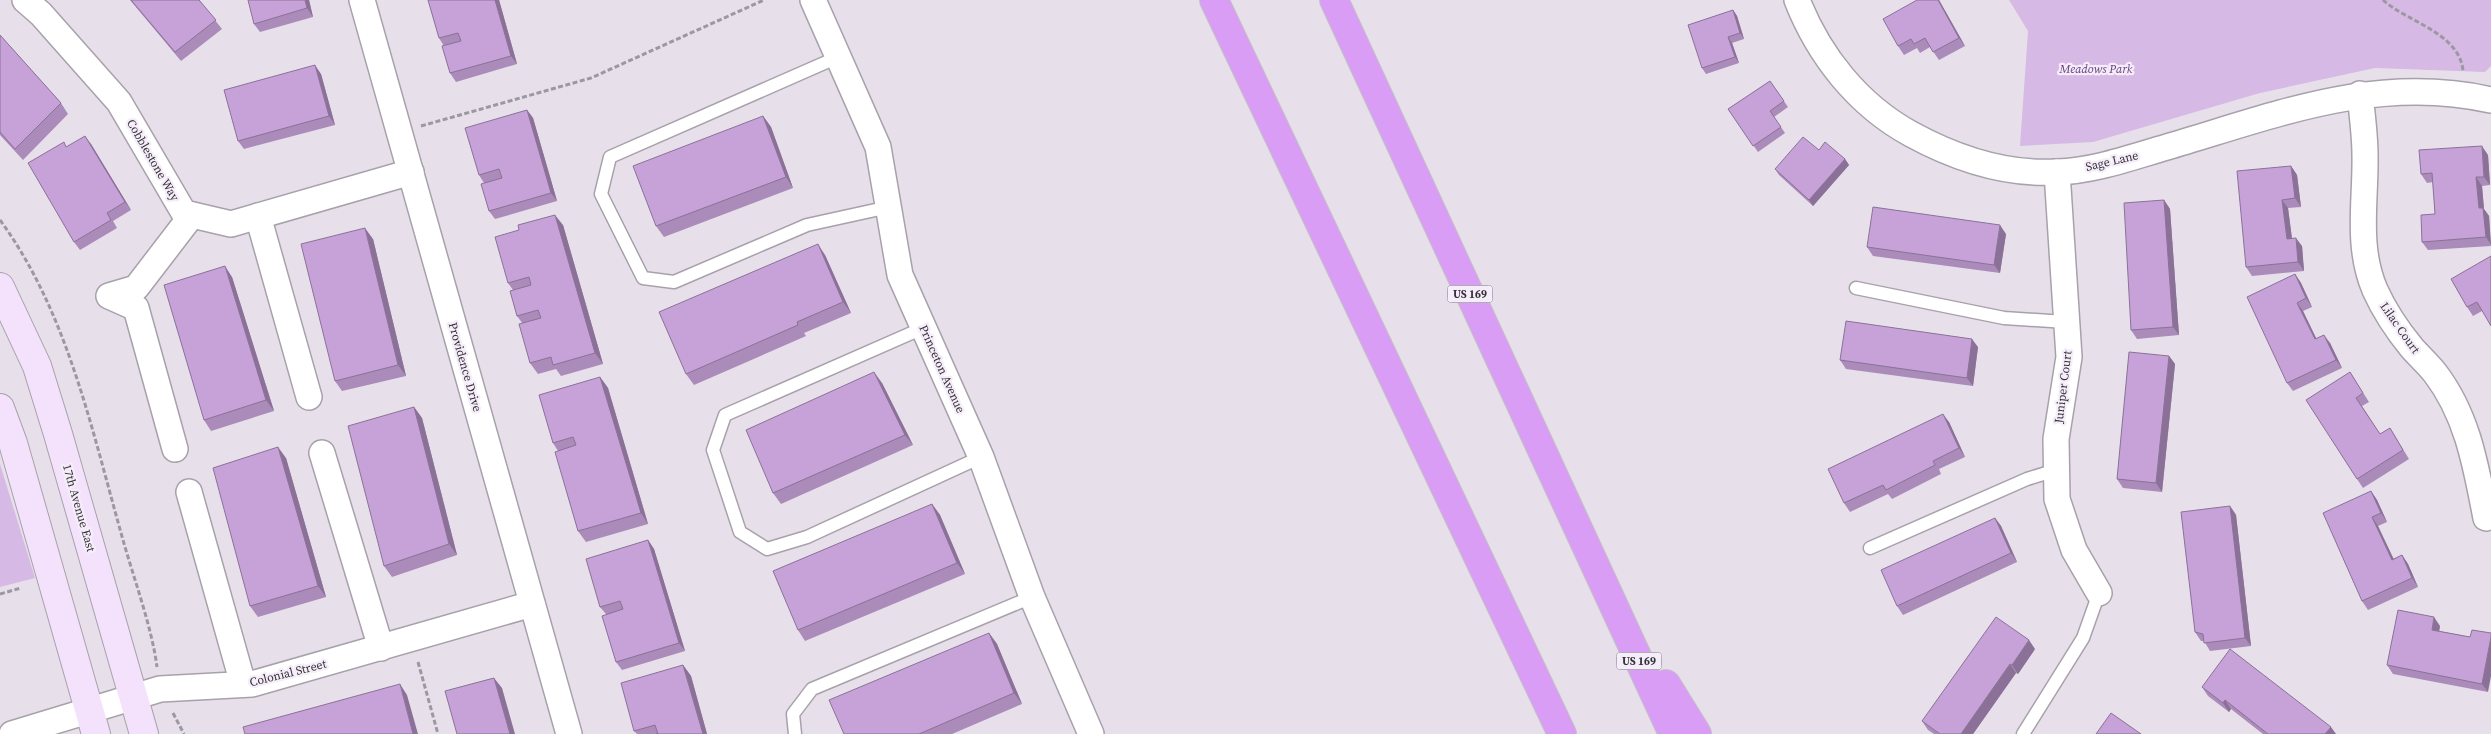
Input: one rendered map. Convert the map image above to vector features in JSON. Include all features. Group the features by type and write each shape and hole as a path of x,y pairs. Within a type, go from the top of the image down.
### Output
{"highway":[{"path":"1214,0 1562,734"},
{"name":"US 169","path":"1334,0 1673,734"},
{"path":"1485,572 1550,734"},
{"path":"1606,587 1697,734"}],"street":[{"name":"Cobblestone Way","path":"25,0 41,14 119,102 184,213 192,215"},
{"name":"Providence Drive","path":"362,0 569,734"},
{"name":"Princeton Avenue","path":"813,0 878,147 900,275 982,457 1032,598 1087,733"},
{"name":"Sage Lane","path":"1797,0 1819,46 1839,74 1869,106 1901,128 1940,150 1977,162 2013,170 2057,172 2096,166 2306,106 2360,94 2431,91 2464,94 2491,100"},
{"name":"Lilac Court","path":"2360,94 2365,155 2362,224 2366,256 2375,289 2389,316 2411,347 2435,372 2455,405 2470,439 2486,518"},
{"path":"175,449 136,308 109,296 136,288 192,215 230,224 411,172"},
{"name":"Juniper Court","path":"2057,172 2069,357 2056,439 2057,500 2074,550 2099,593"},
{"path":"258,216 310,397"},
{"name":"17th Avenue East","path":"0,287 36,366 58,434 144,734"},
{"path":"0,408 13,443 93,723"},
{"path":"322,453 381,648"},
{"path":"188,492 243,684"},
{"name":"Colonial Street","path":"12,734 93,723 134,697 160,689 252,684 532,604"}],"lane":[{"path":"838,57 610,157 601,194 643,278 674,282 807,225 834,217 889,207"},
{"path":"1856,288 2004,318 2066,322"},
{"path":"923,328 725,415 713,450 740,532 767,549 807,537 982,457"},
{"path":"1870,548 2027,479 2056,470"},
{"path":"2023,734 2083,638 2099,593"},
{"path":"795,734 793,714 812,689 1032,598"}],"path":[{"path":"400,132 590,78 764,0"},
{"path":"2383,0 2393,10 2431,31 2456,49 2462,64 2464,94"},
{"path":"0,220 18,245 54,318 76,376 156,659 160,689 184,734"},
{"path":"0,594 21,588"},
{"path":"412,639 438,734"}],"green space":[{"name":"Meadows Park","path":"2009,0 2491,0 2491,66 2485,72 2375,68 2260,93 2093,142 2020,146 2028,31"},
{"path":"0,464 35,578 0,587"}],"building":[{"path":"131,0 199,0 216,20 175,52"},
{"path":"248,0 305,0 307,8 254,24"},
{"path":"428,0 495,0 511,56 450,73 442,46 461,41 458,33 439,38"},
{"path":"1917,0 1938,0 1959,38 1933,52 1925,38 1914,44 1911,39 1898,46 1883,19"},
{"path":"1733,10 1740,33 1728,37 1735,57 1702,68 1688,25"},
{"path":"0,35 61,103 15,149 0,132"},
{"path":"315,65 329,116 238,141 224,90"},
{"path":"1770,81 1784,101 1770,111 1781,127 1753,146 1728,109"},
{"path":"527,110 551,193 489,211 481,184 502,178 499,169 479,175 465,128"},
{"path":"763,116 786,177 656,226 633,166"},
{"path":"85,136 125,202 107,213 111,220 74,242 28,163 64,142 66,147"},
{"path":"1803,137 1819,150 1825,142 1845,159 1809,200 1775,169"},
{"path":"2482,146 2484,177 2476,177 2479,208 2483,208 2486,237 2422,242 2421,215 2435,214 2432,173 2421,174 2419,150"},
{"path":"2291,166 2295,198 2282,200 2287,239 2296,238 2298,262 2246,267 2237,171"},
{"path":"2164,200 2173,327 2131,330 2124,203"},
{"path":"1873,207 2000,225 1994,265 1867,247"},
{"path":"555,215 595,353 553,365 551,357 530,363 519,324 541,318 538,310 517,316 510,291 531,285 529,277 508,283 495,237 519,230 518,225"},
{"path":"365,228 398,365 335,381 301,244"},
{"path":"818,244 843,302 797,322 798,325 686,374 659,312"},
{"path":"2491,256 2491,326 2477,302 2467,307 2451,279"},
{"path":"225,266 266,400 204,420 164,285"},
{"path":"2295,274 2306,298 2297,303 2315,339 2324,335 2336,360 2287,383 2247,297"},
{"path":"1846,321 1972,339 1967,378 1840,360"},
{"path":"2129,352 2169,356 2156,483 2117,479"},
{"path":"874,372 905,435 773,493 746,430"},
{"path":"2350,372 2363,393 2356,398 2380,434 2390,428 2403,450 2357,479 2306,400"},
{"path":"600,377 641,513 578,531 555,452 576,445 573,437 553,443 539,395"},
{"path":"414,407 449,544 384,566 348,426"},
{"path":"1943,414 1959,448 1933,461 1935,465 1886,490 1883,485 1844,503 1828,469"},
{"path":"278,447 318,586 250,606 213,468"},
{"path":"2371,491 2381,513 2372,517 2392,560 2402,555 2412,578 2362,601 2323,513"},
{"path":"932,504 957,563 798,630 773,571"},
{"path":"2230,506 2245,638 2204,643 2203,634 2195,632 2181,512"},
{"path":"1995,518 2011,553 1897,606 1881,570"},
{"path":"648,540 679,643 616,662 602,616 623,609 620,601 600,607 586,559"},
{"path":"2398,610 2434,617 2432,630 2470,637 2472,630 2491,633 2482,684 2387,665"},
{"path":"1996,617 2029,640 1961,734 1940,734 1922,721"},
{"path":"989,633 1014,693 919,734 844,734 829,700"},
{"path":"2230,649 2331,727 2325,734 2268,734 2225,700 2223,703 2202,687"},
{"path":"683,665 703,734 658,734 655,725 634,731 621,683"},
{"path":"494,678 510,734 457,734 445,691"},
{"path":"400,684 413,734 245,734 243,727"},
{"path":"2111,713 2141,734 2096,734"}]}
